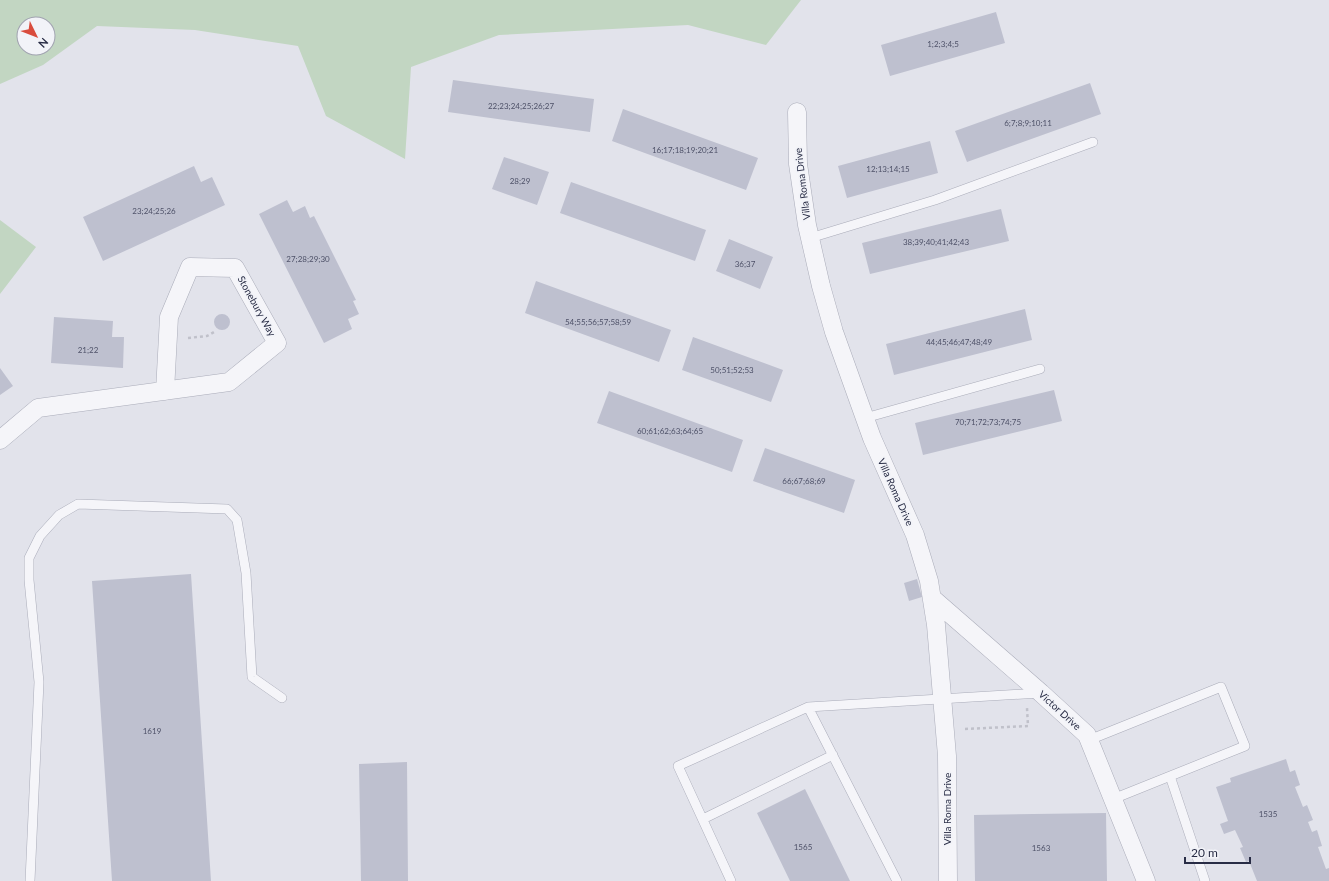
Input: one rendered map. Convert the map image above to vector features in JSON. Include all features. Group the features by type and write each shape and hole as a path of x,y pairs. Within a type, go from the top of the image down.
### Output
{"street":[{"name":"Villa Roma Drive","path":"796,112 798,164 810,238 834,332 872,438 915,534 929,581 936,625 947,756 948,881"},
{"name":"Stonebury Way","path":"0,440 38,408 229,382 277,343 235,268 190,267 169,317 165,390"},
{"name":"Victor Drive","path":"932,598 1087,735 1146,881"}],"lane":[{"path":"810,238 935,200 1093,142"},
{"path":"865,418 1040,369"},
{"path":"30,881 39,682 29,580 29,558 40,536 59,515 78,504 227,509 237,520 246,572 252,677 282,698"},
{"path":"1089,740 1222,688 1245,746 1113,799"},
{"path":"732,881 678,766 808,708 1041,693"},
{"path":"808,708 897,881"},
{"path":"703,819 832,755"},
{"path":"1170,776 1205,881"}],"path":[{"path":"184,339 207,336 214,332"},
{"path":"963,729 1028,726 1027,708 1034,710"}],"green space":[{"path":"0,0 801,0 766,45 688,25 499,35 411,67 405,159 326,116 298,46 195,30 97,26 56,56 56,16 16,16 16,56 55,56 43,65 0,84"},
{"path":"0,220 36,247 0,294"}],"building":[{"path":"996,12 1005,43 890,76 881,45"},
{"path":"453,80 594,99 590,132 448,112"},
{"path":"1090,83 1101,114 967,162 955,131"},
{"path":"623,109 758,158 746,190 612,141"},
{"path":"930,141 938,173 847,198 838,166"},
{"path":"504,157 549,172 537,205 492,189"},
{"path":"194,166 201,182 212,177 225,205 103,261 83,217"},
{"path":"571,182 706,230 695,261 560,213"},
{"path":"287,200 293,212 305,206 310,218 314,216 356,300 353,301 359,314 348,319 352,329 324,343 259,214"},
{"path":"1001,209 1009,241 870,274 862,243"},
{"path":"729,239 773,257 760,289 716,271"},
{"path":"536,281 671,330 659,362 525,313"},
{"path":"1025,309 1032,340 894,375 886,344"},
{"path":"222,314 228,316 230,322 228,328 222,330 216,328 214,322 216,316"},
{"path":"54,317 113,321 112,337 124,337 123,368 51,363"},
{"path":"693,337 783,370 771,402 682,370"},
{"path":"0,368 13,386 0,395"},
{"path":"1054,390 1062,421 923,455 915,423"},
{"path":"609,391 743,440 732,472 597,423"},
{"path":"765,448 855,480 844,513 753,481"},
{"path":"191,574 211,881 112,881 92,581"},
{"path":"917,579 922,597 909,601 904,583"},
{"path":"1286,759 1290,772 1295,770 1300,785 1295,787 1303,807 1307,805 1313,820 1308,822 1312,832 1317,830 1322,846 1318,847 1326,869 1329,868 1329,881 1257,881 1249,861 1246,862 1240,848 1243,847 1235,830 1224,834 1220,824 1228,821 1216,787 1231,782 1230,778"},
{"path":"407,762 408,881 361,881 359,764"},
{"path":"805,789 850,881 790,881 757,813"},
{"path":"1106,813 1107,881 975,881 974,815"}]}
